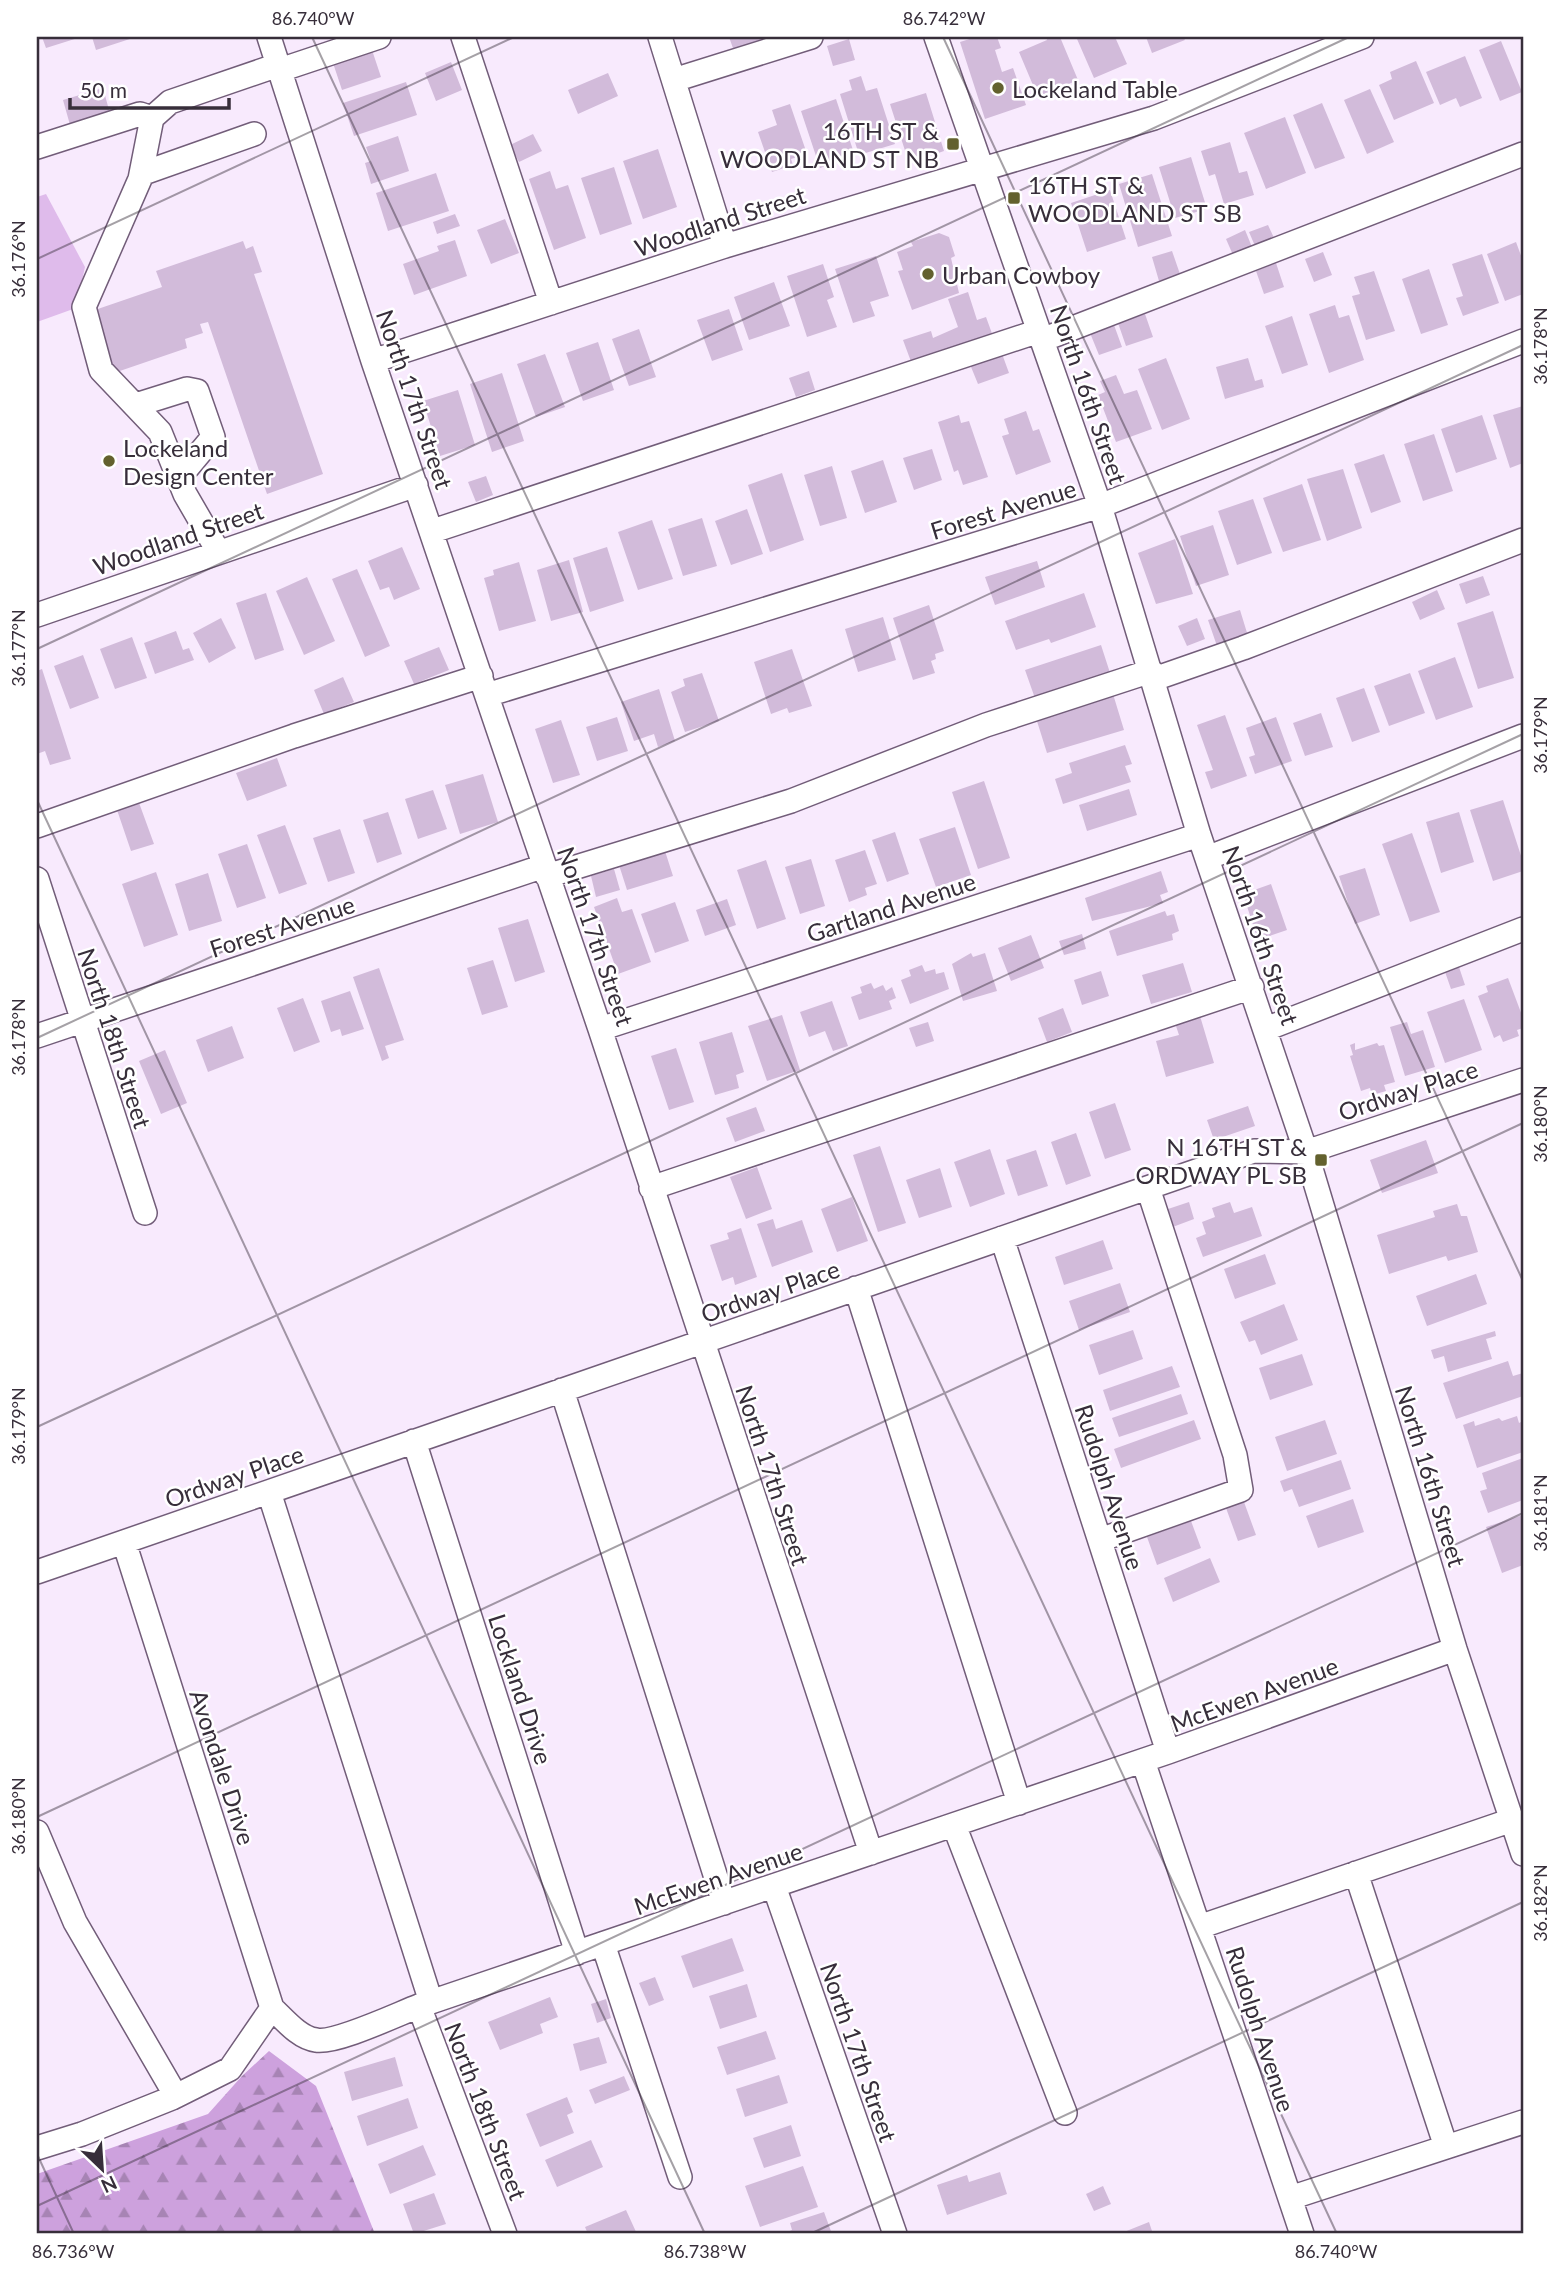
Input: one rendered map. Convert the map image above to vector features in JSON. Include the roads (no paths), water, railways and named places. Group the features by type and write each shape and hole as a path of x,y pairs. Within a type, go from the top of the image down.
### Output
{"street":[{"name":"North 17th Street","path":"269,37 373,362 433,531 545,871 600,1028 871,1853"},
{"path":"218,551 178,479 160,432 101,370 84,307 141,174 152,118 170,102 379,37"},
{"path":"463,37 551,303"},
{"path":"660,37 724,246"},
{"path":"674,80 811,37"},
{"name":"North 16th Street","path":"936,37 1100,506 1199,835 1306,1152 1455,1649 1523,1854"},
{"name":"Woodland Street","path":"373,362 724,246 1154,118 1362,37"},
{"path":"37,147 140,114 152,118"},
{"path":"141,174 254,134"},
{"path":"433,531 1040,335 1523,154"},
{"name":"Forest Avenue","path":"37,826 294,736 484,686 1100,506 1523,341"},
{"path":"136,405 187,389 197,390 213,437 178,479"},
{"name":"Woodland Street","path":"37,615 416,485"},
{"name":"Forest Avenue","path":"37,1036 545,871 791,801 997,720 1243,648 1523,540"},
{"path":"1207,858 1523,736"},
{"name":"Gartland Avenue","path":"600,1028 1199,835"},
{"name":"North 18th Street","path":"37,878 145,1213"},
{"path":"1266,1029 1523,929"},
{"path":"651,1188 1252,987"},
{"name":"Ordway Place","path":"37,1572 1254,1151 1306,1152 1521,1088"},
{"path":"1100,1540 1241,1490 1235,1455 1149,1188"},
{"name":"Rudolph Avenue","path":"1002,1238 1168,1752"},
{"path":"856,1288 1019,1803"},
{"path":"562,1390 724,1903"},
{"name":"Lockland Drive","path":"414,1441 577,1953"},
{"name":"North 18th Street","path":"269,1492 425,2004 505,2234"},
{"name":"Avondale Drive","path":"124,1542 272,2008"},
{"name":"McEwen Avenue","path":"272,2008 297,2031 315,2040 333,2039 425,2004 1143,1761 1455,1649"},
{"name":"Rudolph Avenue","path":"1143,1761 1302,2234"},
{"path":"1199,1927 1512,1820"},
{"path":"954,1825 1065,2113"},
{"path":"37,1832 75,1922 176,2096"},
{"path":"1356,1873 1446,2147"},
{"name":"North 17th Street","path":"774,1886 895,2234"},
{"path":"603,1944 680,2177"},
{"path":"37,2148 82,2134 176,2096 230,2069 272,2008"},
{"path":"1290,2199 1523,2122"}],"place":[{"name":"Lockeland Table","path":"998,88"},
{"name":"16TH ST & WOODLAND ST NB","path":"953,144"},
{"name":"16TH ST & WOODLAND ST SB","path":"1014,198"},
{"name":"Urban Cowboy","path":"928,274"},
{"name":"Lockeland Design Center","path":"109,461"},
{"name":"N 16TH ST & ORDWAY PL SB","path":"1321,1160"}]}
